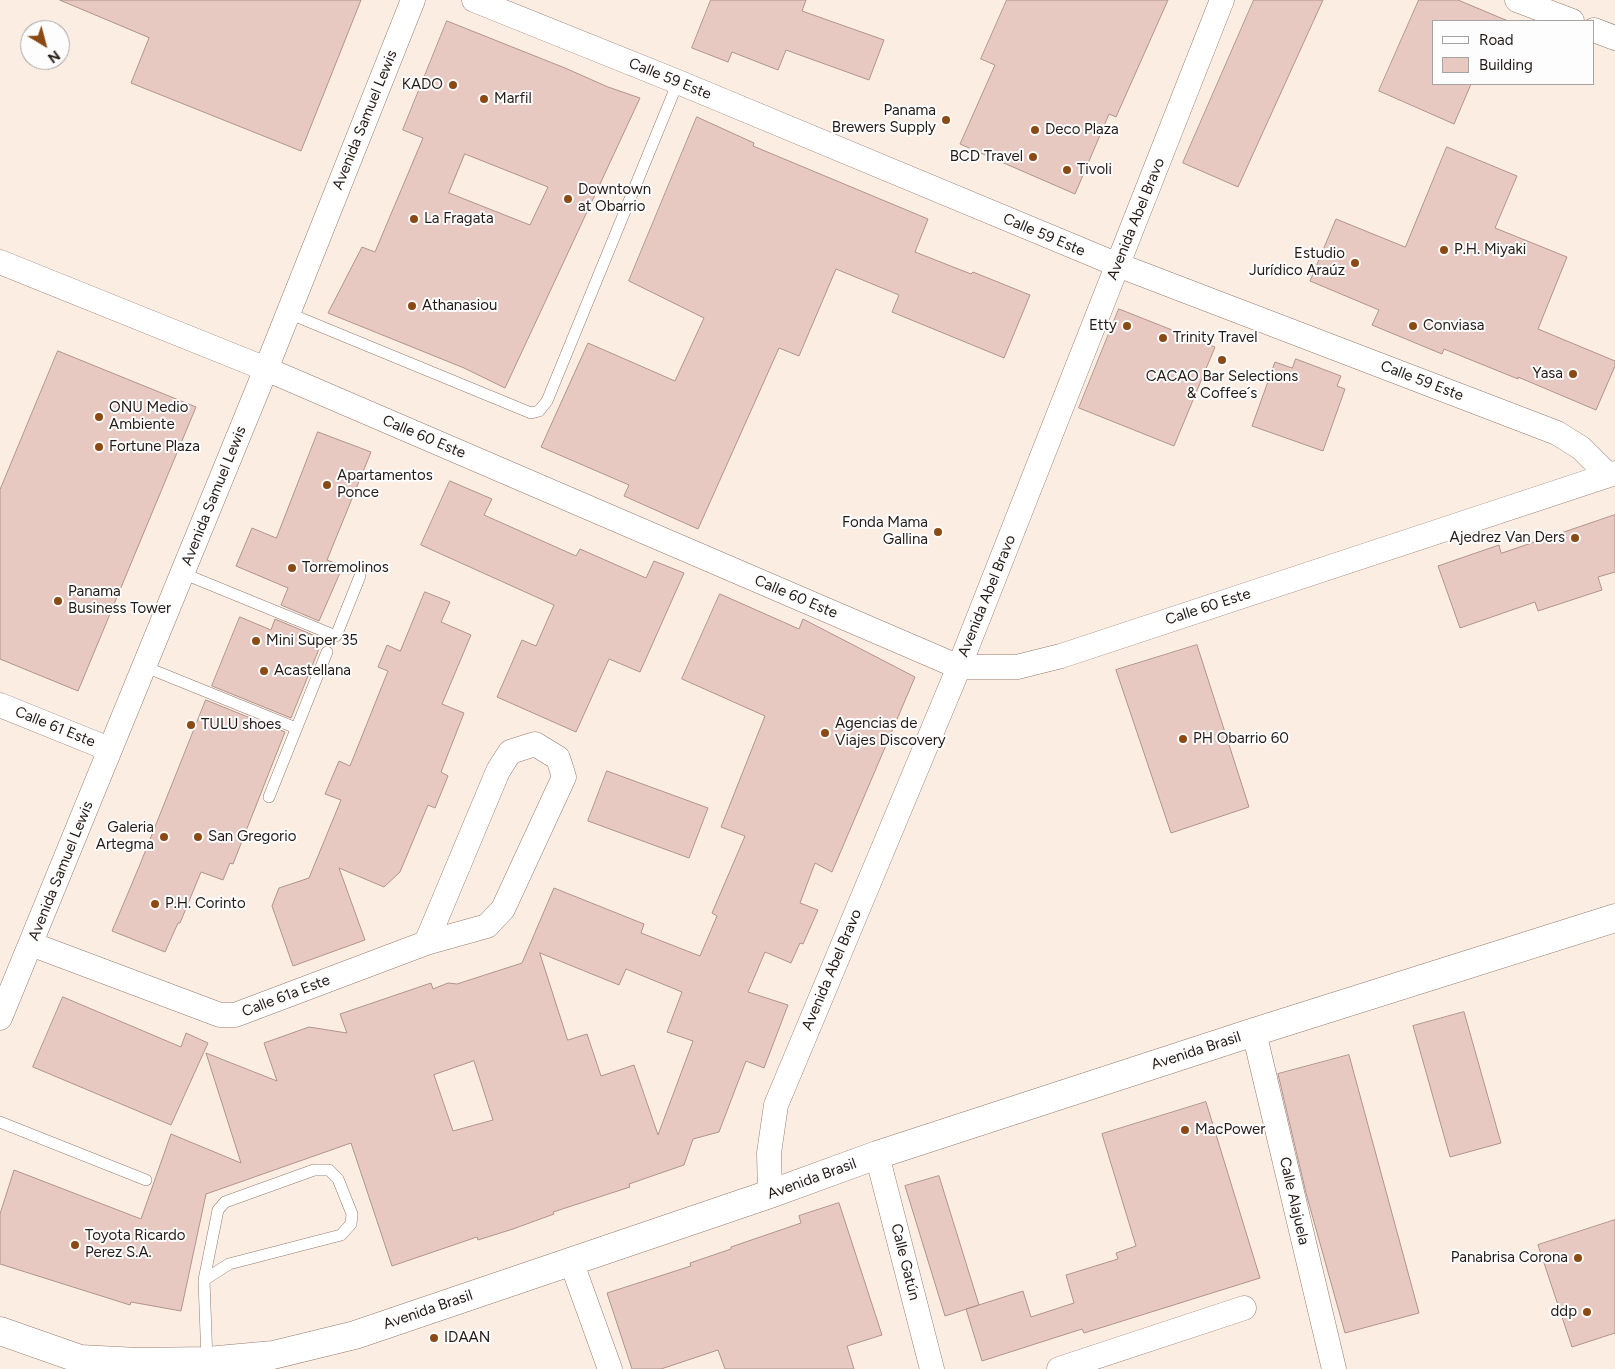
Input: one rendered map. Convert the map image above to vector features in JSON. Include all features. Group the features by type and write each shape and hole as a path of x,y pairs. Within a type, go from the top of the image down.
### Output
{"main road":[{"name":"Avenida Brasil","path":"0,1332 80,1359 138,1362 208,1361 273,1355 354,1335 770,1194 877,1155 1254,1032 1615,918"}],"street":[{"name":"Avenida Samuel Lewis","path":"0,1018 32,944 109,749 266,369 413,0"},
{"name":"Calle 59 Este","path":"474,0 678,82 1118,265 1557,433 1581,448 1612,474"},
{"name":"Avenida Abel Bravo","path":"770,1194 769,1153 776,1105 959,668 1222,0"},
{"path":"1517,0 1569,20"},
{"path":"1595,30 1615,38"},
{"name":"Calle 60 Este","path":"0,262 266,369 959,668 1017,667 1061,656 1612,474"},
{"name":"Calle 61 Este","path":"0,705 109,749"},
{"name":"Calle 61a Este","path":"32,944 220,1015 236,1015 426,942 487,926 503,909 564,777 558,758 535,744 510,752 498,770 426,942"},
{"name":"Calle Alajuela","path":"1254,1032 1334,1369"},
{"name":"Calle Gatún","path":"877,1155 932,1369"},
{"path":"570,1261 610,1369"},
{"path":"1059,1369 1244,1308"}],"lane":[{"path":"288,313 531,413 539,411 547,401 678,82"},
{"path":"182,573 336,636 360,576"},
{"path":"269,797 327,652"},
{"path":"143,666 296,728"},
{"path":"0,1122 146,1180"},
{"path":"204,1280 229,1264 341,1235 351,1224 352,1214 338,1179 328,1170 314,1170 224,1202 218,1210 204,1280 208,1361"}],"building":[{"path":"60,0 361,0 301,151 131,83 149,38"},
{"path":"711,0 806,0 802,11 884,40 869,80 786,50 778,70 732,52 728,62 692,48"},
{"path":"1007,0 1168,0 1116,117 1109,114 1075,194 960,144 995,65 981,59"},
{"path":"1254,0 1323,0 1238,187 1183,163"},
{"path":"1419,0 1458,0 1506,20 1432,20 1432,85 1471,85 1454,124 1379,91"},
{"path":"447,21 608,87 640,98 505,388 464,368 328,313 362,247 375,252 423,138 403,130","holes":["465,154 548,187 530,225 449,193"]},
{"path":"697,117 754,143 753,146 928,219 915,252 971,274 973,272 1030,295 1004,358 892,312 899,295 836,269 799,356 779,348 698,529 624,496 629,485 541,447 588,343 675,381 704,318 629,281"},
{"path":"1447,147 1517,176 1495,228 1567,257 1538,329 1615,361 1615,366 1596,410 1518,377 1518,379 1444,349 1442,354 1372,325 1379,310 1310,281 1336,219 1405,247"},
{"path":"1119,309 1215,347 1174,446 1079,408"},
{"path":"58,351 196,407 78,691 0,659 0,490"},
{"path":"1296,359 1341,376 1337,386 1345,389 1323,451 1252,426 1275,362 1292,368"},
{"path":"318,432 371,452 327,560 343,566 319,621 281,605 288,588 236,566 252,528 276,538"},
{"path":"450,481 492,499 484,515 576,556 580,549 646,578 654,561 684,573 640,672 609,659 576,732 497,697 522,640 536,646 554,605 421,545"},
{"path":"1615,515 1615,572 1598,577 1602,590 1538,611 1535,602 1460,628 1438,566 1499,545 1501,553"},
{"path":"425,592 450,602 441,622 471,635 442,704 464,713 441,772 448,776 435,808 428,805 400,872 384,887 339,868 365,940 293,966 272,906 279,888 309,878 341,800 325,794 339,761 350,766 388,671 378,667 387,645 400,651"},
{"path":"720,594 799,629 803,619 915,677 832,872 815,863 800,903 818,910 803,944 800,943 791,963 765,952 748,992 788,1005 764,1068 746,1061 719,1132 693,1139 684,1165 629,1184 630,1187 553,1212 554,1214 513,1229 478,1240 477,1237 392,1266 351,1143 206,1194 181,1311 131,1302 130,1305 0,1264 0,1214 14,1170 141,1219 171,1134 241,1163 206,1053 277,1081 264,1043 309,1027 347,1033 340,1014 431,983 433,989 448,983 457,984 522,963 554,888 644,924 641,933 700,956 717,916 712,913 745,836 721,827 765,716 682,679","holes":["540,953 619,985 626,969 682,992 667,1032 693,1041 658,1135 634,1065 601,1076 587,1034 568,1040","474,1061 493,1120 453,1131 434,1075"]},
{"name":"Acastellana","path":"240,617 271,630 275,619 313,635 308,645 319,649 291,718 212,686"},
{"name":"PH Obarrio 60","path":"1197,645 1249,807 1171,833 1116,670"},
{"path":"206,700 285,732 233,864 230,863 223,880 201,872 180,923 178,923 165,952 112,931"},
{"path":"607,771 708,808 689,858 588,821"},
{"path":"63,997 181,1047 186,1033 208,1043 171,1125 33,1067"},
{"path":"1464,1012 1501,1143 1450,1157 1413,1026"},
{"path":"1349,1055 1419,1313 1345,1333 1306,1193 1278,1074"},
{"path":"1206,1102 1260,1278 1084,1333 1082,1329 982,1361 966,1309 1023,1291 1031,1317 1074,1303 1066,1275 1118,1259 1116,1253 1136,1246 1102,1134"},
{"path":"939,1176 979,1305 945,1316 905,1186"},
{"path":"839,1203 882,1335 847,1346 854,1369 725,1369 718,1350 661,1369 632,1369 607,1293 691,1266 690,1263 801,1223 799,1216"},
{"path":"1615,1220 1615,1333 1572,1347 1538,1245"}],"place":[{"name":"KADO","path":"453,85"},
{"name":"Marfil","path":"484,99"},
{"name":"Panama Brewers Supply","path":"946,120"},
{"name":"Deco Plaza","path":"1035,130"},
{"name":"BCD Travel","path":"1033,157"},
{"name":"Tivoli","path":"1067,170"},
{"name":"Downtown at Obarrio","path":"568,199"},
{"name":"La Fragata","path":"414,219"},
{"name":"P.H. Miyaki","path":"1444,250"},
{"name":"Estudio Jurídico Araúz","path":"1355,263"},
{"name":"Athanasiou","path":"412,306"},
{"name":"Etty","path":"1127,326"},
{"name":"Conviasa","path":"1413,326"},
{"name":"Trinity Travel","path":"1163,338"},
{"name":"CACAO Bar Selections & Coffee´s","path":"1222,360"},
{"name":"Yasa","path":"1573,374"},
{"name":"ONU Medio Ambiente","path":"99,417"},
{"name":"Fortune Plaza","path":"99,447"},
{"name":"Apartamentos Ponce","path":"327,485"},
{"name":"Fonda Mama Gallina","path":"938,532"},
{"name":"Ajedrez Van Ders","path":"1575,538"},
{"name":"Torremolinos","path":"292,568"},
{"name":"Panama Business Tower","path":"58,601"},
{"name":"Mini Super 35","path":"256,641"},
{"name":"Acastellana","path":"264,671"},
{"name":"TULU shoes","path":"191,725"},
{"name":"Agencias de Viajes Discovery","path":"825,733"},
{"name":"PH Obarrio 60","path":"1183,739"},
{"name":"Galeria Artegma","path":"164,837"},
{"name":"San Gregorio","path":"198,837"},
{"name":"P.H. Corinto","path":"155,904"},
{"name":"MacPower","path":"1185,1130"},
{"name":"Toyota Ricardo Perez S.A.","path":"75,1245"},
{"name":"Panabrisa Corona","path":"1578,1258"},
{"name":"ddp","path":"1587,1312"},
{"name":"IDAAN","path":"434,1338"}]}
